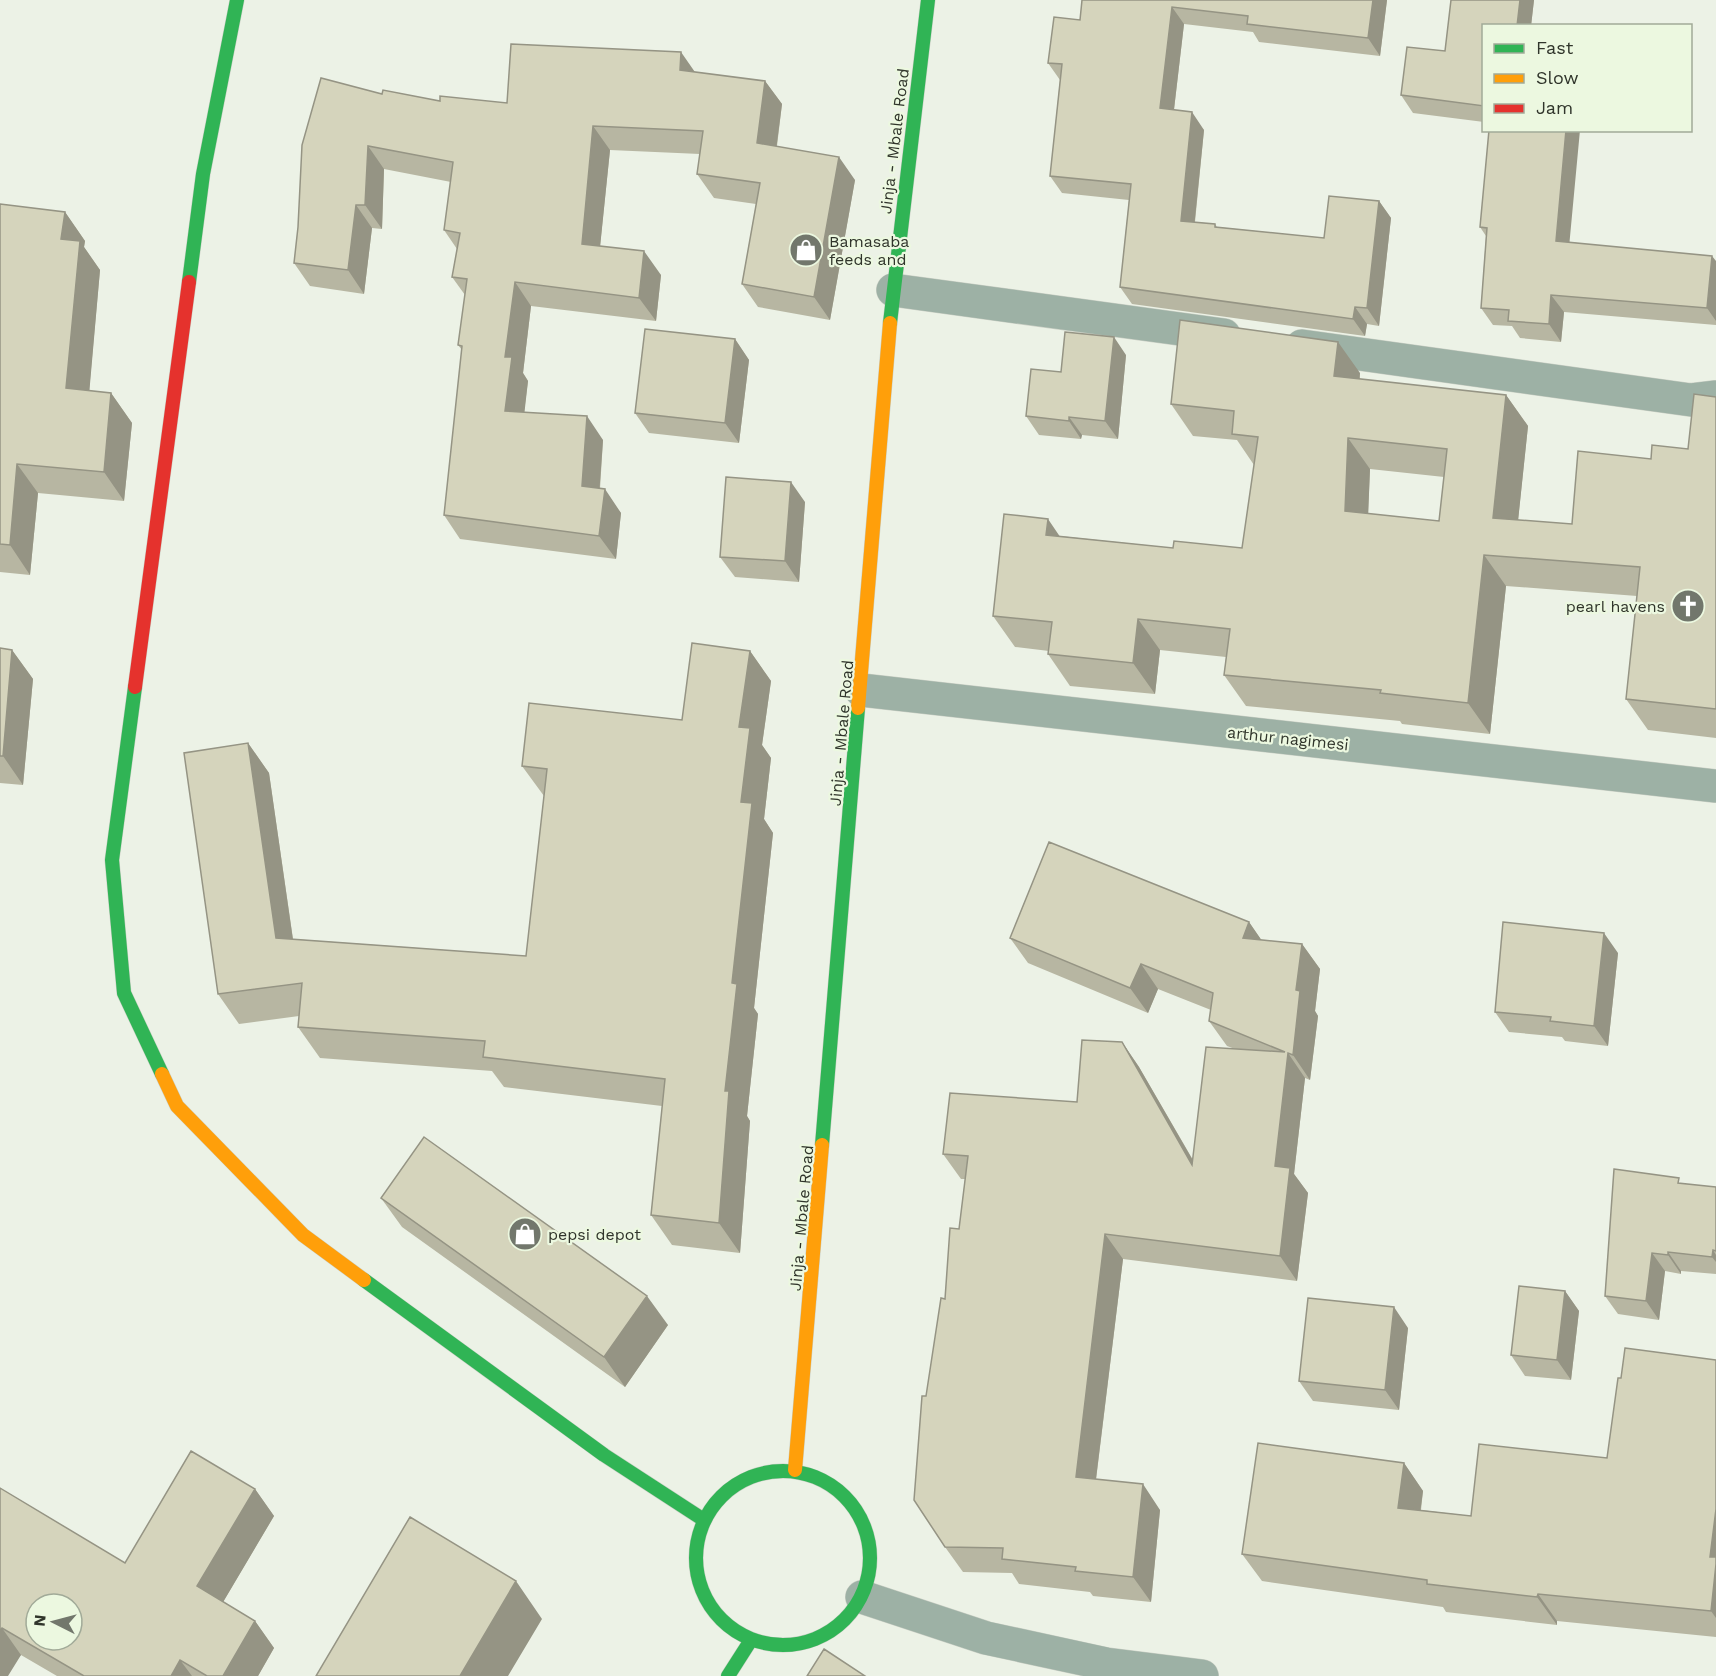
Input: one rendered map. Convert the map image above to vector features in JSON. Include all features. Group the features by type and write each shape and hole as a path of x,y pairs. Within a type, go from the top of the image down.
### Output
{"main road":[{"path":"237,0 203,174 112,860 124,993 177,1106 303,1235 604,1455 704,1520"},
{"name":"Jinja - Mbale Road","path":"795,1470 893,290 928,0"},
{"path":"795,1470 821,1479 843,1495 860,1516 869,1543 870,1570 862,1597 847,1620 824,1636 798,1646 771,1646 745,1638 722,1622 705,1600 696,1574 696,1546 704,1520 720,1497 741,1480 768,1471 795,1470"},
{"path":"728,1676 752,1640"}],"street":[{"path":"893,290 1691,400 1716,397"},
{"name":"arthur nagimesi","path":"861,690 1716,786"},
{"path":"862,1597 986,1638 1106,1664 1202,1676"}],"building":[{"path":"1082,0 1373,0 1368,38 1247,24 1248,16 1172,7 1160,108 1192,112 1181,221 1215,224 1215,227 1324,238 1329,196 1379,201 1367,308 1355,307 1353,319 1120,287 1131,184 1050,176 1062,64 1048,63 1054,17 1080,20"},
{"path":"1451,0 1520,0 1517,24 1482,24 1482,106 1401,95 1407,47 1445,51"},
{"path":"511,44 681,52 680,70 765,81 757,143 839,157 814,297 742,284 760,183 697,174 703,131 593,126 582,244 644,251 639,298 515,282 505,357 512,357 505,411 587,416 582,486 605,489 599,536 444,515 462,346 458,345 467,279 452,277 460,233 444,230 453,162 368,146 365,205 356,205 348,270 294,263 302,145 321,78 382,94 383,90 440,101 440,96 507,103"},
{"path":"1489,132 1566,132 1556,241 1712,256 1707,308 1551,295 1549,324 1508,321 1509,310 1481,308 1487,228 1480,227"},
{"path":"0,204 65,212 61,239 80,241 66,388 111,393 104,472 17,464 10,545 0,544"},
{"path":"1180,320 1338,342 1334,376 1506,395 1493,518 1572,524 1578,451 1651,459 1652,445 1688,449 1694,394 1716,397 1716,709 1626,699 1640,567 1484,555 1468,703 1380,693 1381,690 1224,675 1230,629 1138,619 1133,663 1048,654 1052,622 993,616 1004,514 1048,519 1046,535 1173,548 1174,541 1242,548 1258,437 1232,434 1234,411 1171,404","holes":["1348,438 1447,449 1439,521 1345,511"]},
{"path":"645,329 735,339 725,423 635,413"},
{"path":"1065,332 1114,337 1105,421 1069,417 1069,421 1026,416 1031,369 1061,372"},
{"path":"726,477 791,482 785,561 720,557"},
{"path":"692,643 750,651 739,727 750,728 741,802 752,803 732,983 737,984 725,1091 729,1091 719,1223 651,1215 665,1079 483,1057 485,1041 298,1027 302,983 218,994 184,753 248,743 276,938 526,956 547,769 522,766 529,703 682,720"},
{"path":"0,648 12,650 3,756 0,756"},
{"path":"1049,842 1249,922 1243,938 1302,944 1296,990 1300,991 1293,1055 1288,1053 1275,1166 1290,1168 1280,1256 1105,1234 1076,1477 1143,1484 1133,1577 1075,1571 1076,1567 1002,1559 1003,1548 945,1547 914,1500 922,1396 926,1396 941,1298 945,1299 950,1228 959,1229 968,1156 943,1154 950,1093 1077,1102 1082,1040 1122,1042 1192,1165 1206,1047 1285,1052 1209,1021 1213,993 1141,964 1130,988 1010,938"},
{"path":"1503,922 1604,933 1594,1026 1550,1021 1551,1017 1495,1012"},
{"path":"424,1137 647,1296 604,1357 381,1198"},
{"path":"1614,1169 1679,1178 1678,1183 1716,1187 1716,1251 1713,1250 1712,1257 1668,1252 1668,1255 1652,1253 1646,1301 1605,1296"},
{"path":"1519,1286 1565,1291 1557,1360 1511,1355"},
{"path":"1308,1298 1394,1307 1385,1390 1299,1381"},
{"path":"1625,1348 1716,1360 1716,1509 1710,1557 1716,1557 1716,1564 1711,1611 1538,1594 1537,1597 1427,1584 1427,1580 1242,1554 1258,1443 1404,1463 1398,1508 1471,1516 1479,1444 1607,1458 1618,1378 1621,1378"},
{"path":"191,1451 255,1489 197,1586 255,1621 223,1676 207,1676 180,1660 171,1676 84,1676 43,1652 84,1652 84,1592 24,1592 24,1641 2,1628 0,1631 0,1488 125,1563"},
{"path":"410,1517 516,1581 460,1676 316,1676"},
{"path":"824,1649 865,1676 807,1676"}],"traffic: fast":[{"path":"189,282 203,174 237,0"},
{"path":"890,323 928,0"},
{"path":"135,687 112,860 124,993 162,1074"},
{"path":"822,1145 858,708"},
{"path":"364,1280 604,1455 704,1520"},
{"path":"783,1471 800,1472 816,1477 832,1485 845,1496 856,1509 864,1525 869,1541 870,1558 869,1575 864,1591 856,1607 845,1620 832,1631 816,1639 800,1644 783,1645 766,1644 750,1639 734,1631 721,1620 710,1607 702,1591 697,1575 696,1558 697,1541 702,1525 710,1509 721,1496 734,1485 750,1477 766,1472 783,1471"},
{"path":"728,1676 751,1640"}],"traffic: slow":[{"path":"858,708 890,323"},
{"path":"162,1074 177,1106 303,1235 364,1280"},
{"path":"795,1470 822,1145"}],"traffic: jam":[{"path":"135,687 189,282"}],"place":[{"name":"Bamasaba feeds and","path":"806,250"},
{"name":"pearl havens","path":"1688,606"},
{"name":"pepsi depot","path":"525,1234"}]}
